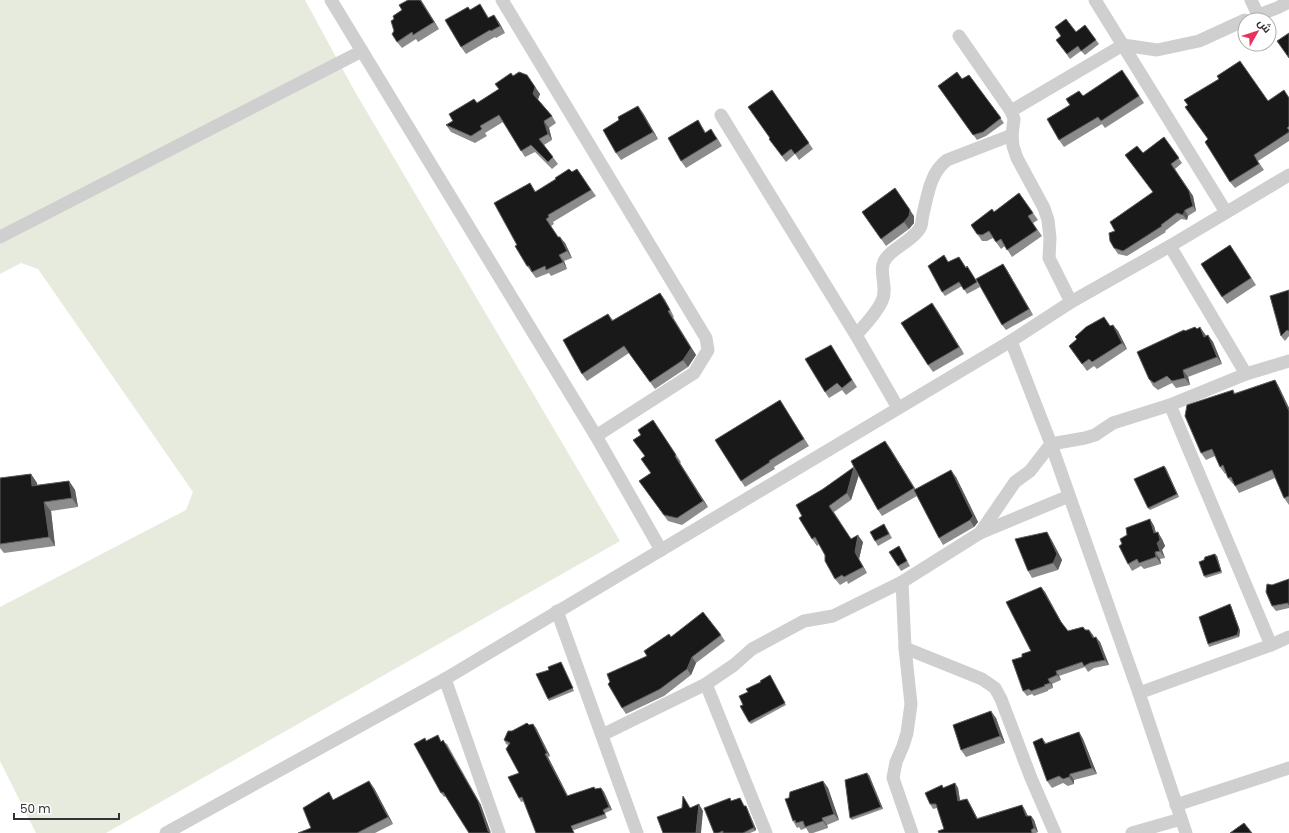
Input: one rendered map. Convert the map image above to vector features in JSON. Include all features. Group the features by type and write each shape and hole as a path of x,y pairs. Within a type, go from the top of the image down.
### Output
{"street":[{"path":"331,0 596,436 661,550"},
{"path":"502,0 706,338 708,350 694,373 596,436"},
{"path":"1095,0 1226,212"},
{"path":"1250,0 1257,12"},
{"path":"1264,12 1289,2"},
{"path":"1011,111 1123,45 1157,50 1200,40 1237,24"},
{"path":"959,36 1011,111 1014,119 1012,135 1017,158 1044,208 1048,220 1050,238 1049,258 1071,302"},
{"path":"0,237 362,50"},
{"path":"721,115 856,335 898,408"},
{"path":"856,335 870,319 883,300 884,283 882,265 887,257 920,227 932,179 939,166 947,160 1012,135"},
{"path":"166,833 445,679 1011,341 1071,302 1170,246 1289,175"},
{"path":"1170,246 1246,374"},
{"path":"1011,341 1051,444 1139,693 1186,833"},
{"path":"980,533 1015,482 1030,471 1051,444 1095,435 1113,423 1170,405 1246,374 1289,361"},
{"path":"1170,405 1271,645"},
{"path":"602,735 706,684 734,665 752,649 804,621 833,616 902,582 980,533 1069,496"},
{"path":"902,582 905,648 911,704 907,733 896,762 893,778 912,833"},
{"path":"557,611 637,833"},
{"path":"1139,693 1289,637"},
{"path":"905,648 982,680 995,688 1001,699 1031,778 1055,833"},
{"path":"445,679 499,833"},
{"path":"706,684 766,833"},
{"path":"1176,805 1289,768"},
{"path":"1132,833 1181,819"}],"shaded area":[{"path":"0,0 305,0 354,90 620,541 106,833 36,833 0,761 0,607 186,510 193,492 38,269 21,263 0,274"}],"building":[{"path":"408,0 420,0 434,22 413,35 412,32 397,42 392,34 394,31 391,21 394,19 393,16 402,10 399,5"},
{"path":"480,4 488,18 494,15 500,26 491,31 490,30 461,47 445,20 468,7 470,10"},
{"path":"1066,19 1076,32 1085,25 1096,40 1081,51 1078,46 1067,54 1056,40 1061,36 1055,27"},
{"path":"1289,33 1289,58 1277,41"},
{"path":"1240,61 1268,101 1284,90 1289,98 1289,126 1287,128 1289,132 1254,155 1259,164 1230,182 1205,142 1208,139 1185,107 1188,105 1184,100 1219,79 1217,76"},
{"path":"1122,70 1139,96 1101,121 1098,117 1059,140 1047,119 1070,105 1066,99 1079,91 1083,96"},
{"path":"519,72 527,75 535,87 533,94 552,116 544,121 548,134 539,139 553,157 548,162 531,145 521,151 499,115 480,126 482,129 471,136 446,125 453,121 449,114 474,99 477,103 499,89 495,84 511,73 513,76"},
{"path":"957,72 962,79 969,75 1001,118 983,132 973,135 938,86"},
{"path":"772,90 809,143 795,154 791,149 782,156 748,107"},
{"path":"638,106 653,132 616,153 603,130 619,120 618,117"},
{"path":"698,120 705,133 711,129 717,139 681,161 668,138"},
{"path":"1164,137 1179,158 1171,164 1189,191 1193,206 1185,210 1183,215 1177,213 1161,225 1162,226 1123,251 1114,248 1110,241 1109,233 1115,231 1110,222 1153,192 1125,155 1137,146 1143,153"},
{"path":"569,169 572,172 577,169 591,190 548,215 549,217 546,219 558,237 560,237 567,251 559,255 563,262 546,270 545,266 532,272 515,246 517,245 494,203 530,183 535,192"},
{"path":"895,188 910,210 909,216 904,222 881,239 862,212"},
{"path":"1019,193 1033,213 1028,216 1037,230 1007,250 1001,239 996,242 989,231 982,235 977,234 971,225 992,209 994,212"},
{"path":"1230,245 1251,278 1222,297 1201,264"},
{"path":"944,255 948,262 959,257 966,268 967,266 977,282 964,290 959,282 942,292 928,266"},
{"path":"1003,264 1029,309 1002,325 976,279"},
{"path":"1289,290 1289,331 1287,330 1281,336 1270,296"},
{"path":"660,293 670,310 668,311 691,348 683,360 650,382 624,346 582,374 563,340 608,314 612,321"},
{"path":"932,303 959,347 928,365 901,323"},
{"path":"1104,317 1110,326 1113,325 1122,343 1092,362 1089,359 1082,364 1069,346 1077,339 1075,337 1086,327"},
{"path":"1195,327 1197,329 1200,327 1204,337 1208,335 1217,357 1183,370 1185,378 1172,381 1167,376 1154,383 1149,379 1137,352 1184,330 1185,331"},
{"path":"831,345 852,380 842,388 837,383 825,392 805,359"},
{"path":"1275,380 1289,411 1289,496 1284,498 1272,470 1235,486 1231,477 1228,478 1223,465 1220,467 1212,449 1201,453 1185,416 1187,405 1233,390 1234,394"},
{"path":"780,400 804,439 741,481 715,440"},
{"path":"653,420 703,501 677,518 664,515 639,481 651,473 641,459 645,456 633,440 641,435 638,430"},
{"path":"885,441 914,488 878,510 851,461"},
{"path":"1164,466 1177,494 1148,508 1134,479"},
{"path":"854,467 847,493 829,506 851,539 858,535 855,552 863,567 844,577 842,575 835,579 825,561 825,555 815,537 812,539 799,518 802,516 796,505 823,489"},
{"path":"951,470 973,516 970,520 939,538 914,490"},
{"path":"31,474 32,486 69,481 72,498 44,502 49,537 0,544 0,478"},
{"path":"1150,519 1154,533 1158,532 1160,540 1157,543 1160,551 1155,552 1156,557 1139,563 1137,559 1128,564 1119,546 1122,544 1120,539 1127,535 1126,528"},
{"path":"884,524 889,534 875,541 870,532"},
{"path":"1047,532 1057,554 1053,563 1028,571 1015,539"},
{"path":"899,546 907,561 898,566 889,552"},
{"path":"1215,554 1221,571 1204,576 1199,562 1204,560 1205,557"},
{"path":"1289,579 1289,605 1288,603 1272,606 1266,592 1267,584 1272,585"},
{"path":"1041,587 1061,622 1068,631 1083,627 1085,630 1089,630 1093,638 1096,637 1105,660 1090,663 1084,666 1082,662 1056,671 1057,675 1048,679 1050,683 1031,691 1029,689 1023,691 1012,660 1022,657 1022,654 1031,651 1006,602"},
{"path":"1230,604 1239,629 1237,635 1208,644 1199,617"},
{"path":"703,612 721,635 692,657 687,669 660,689 622,708 608,684 610,682 607,674 647,656 644,651 669,634 671,637"},
{"path":"561,662 573,688 548,699 536,674 549,670 548,667"},
{"path":"770,675 785,703 749,722 740,706 743,705 739,696 748,692 746,689 761,682 760,681"},
{"path":"991,711 1000,736 961,750 953,725"},
{"path":"527,723 529,725 533,724 547,753 545,754 567,796 594,787 595,789 601,788 609,807 603,810 605,814 571,826 574,833 536,833 522,797 519,798 508,777 519,773 506,749 510,743 504,740 508,731 512,731"},
{"path":"1079,732 1092,768 1070,774 1069,777 1063,779 1059,776 1047,781 1033,742 1042,738 1045,744"},
{"path":"438,735 441,742 443,740 478,801 490,833 469,833 443,792 441,793 414,744 425,738 426,741"},
{"path":"867,773 881,807 850,818 845,780"},
{"path":"369,781 388,817 357,833 298,833 311,828 303,808 329,792 333,800"},
{"path":"823,781 834,814 822,818 823,821 805,827 803,821 796,823 795,820 793,821 785,799 789,798 790,792"},
{"path":"955,783 958,801 967,799 977,819 1022,805 1026,816 1031,816 1034,828 1031,830 1032,833 939,833 938,831 944,829 936,804 930,804 925,793 942,785 943,788"},
{"path":"683,796 690,808 699,804 696,833 663,833 657,817 682,808"},
{"path":"730,798 731,801 740,798 744,806 746,806 754,827 743,833 723,833 723,831 714,833 704,808"},
{"path":"1244,823 1252,833 1230,833"}]}
